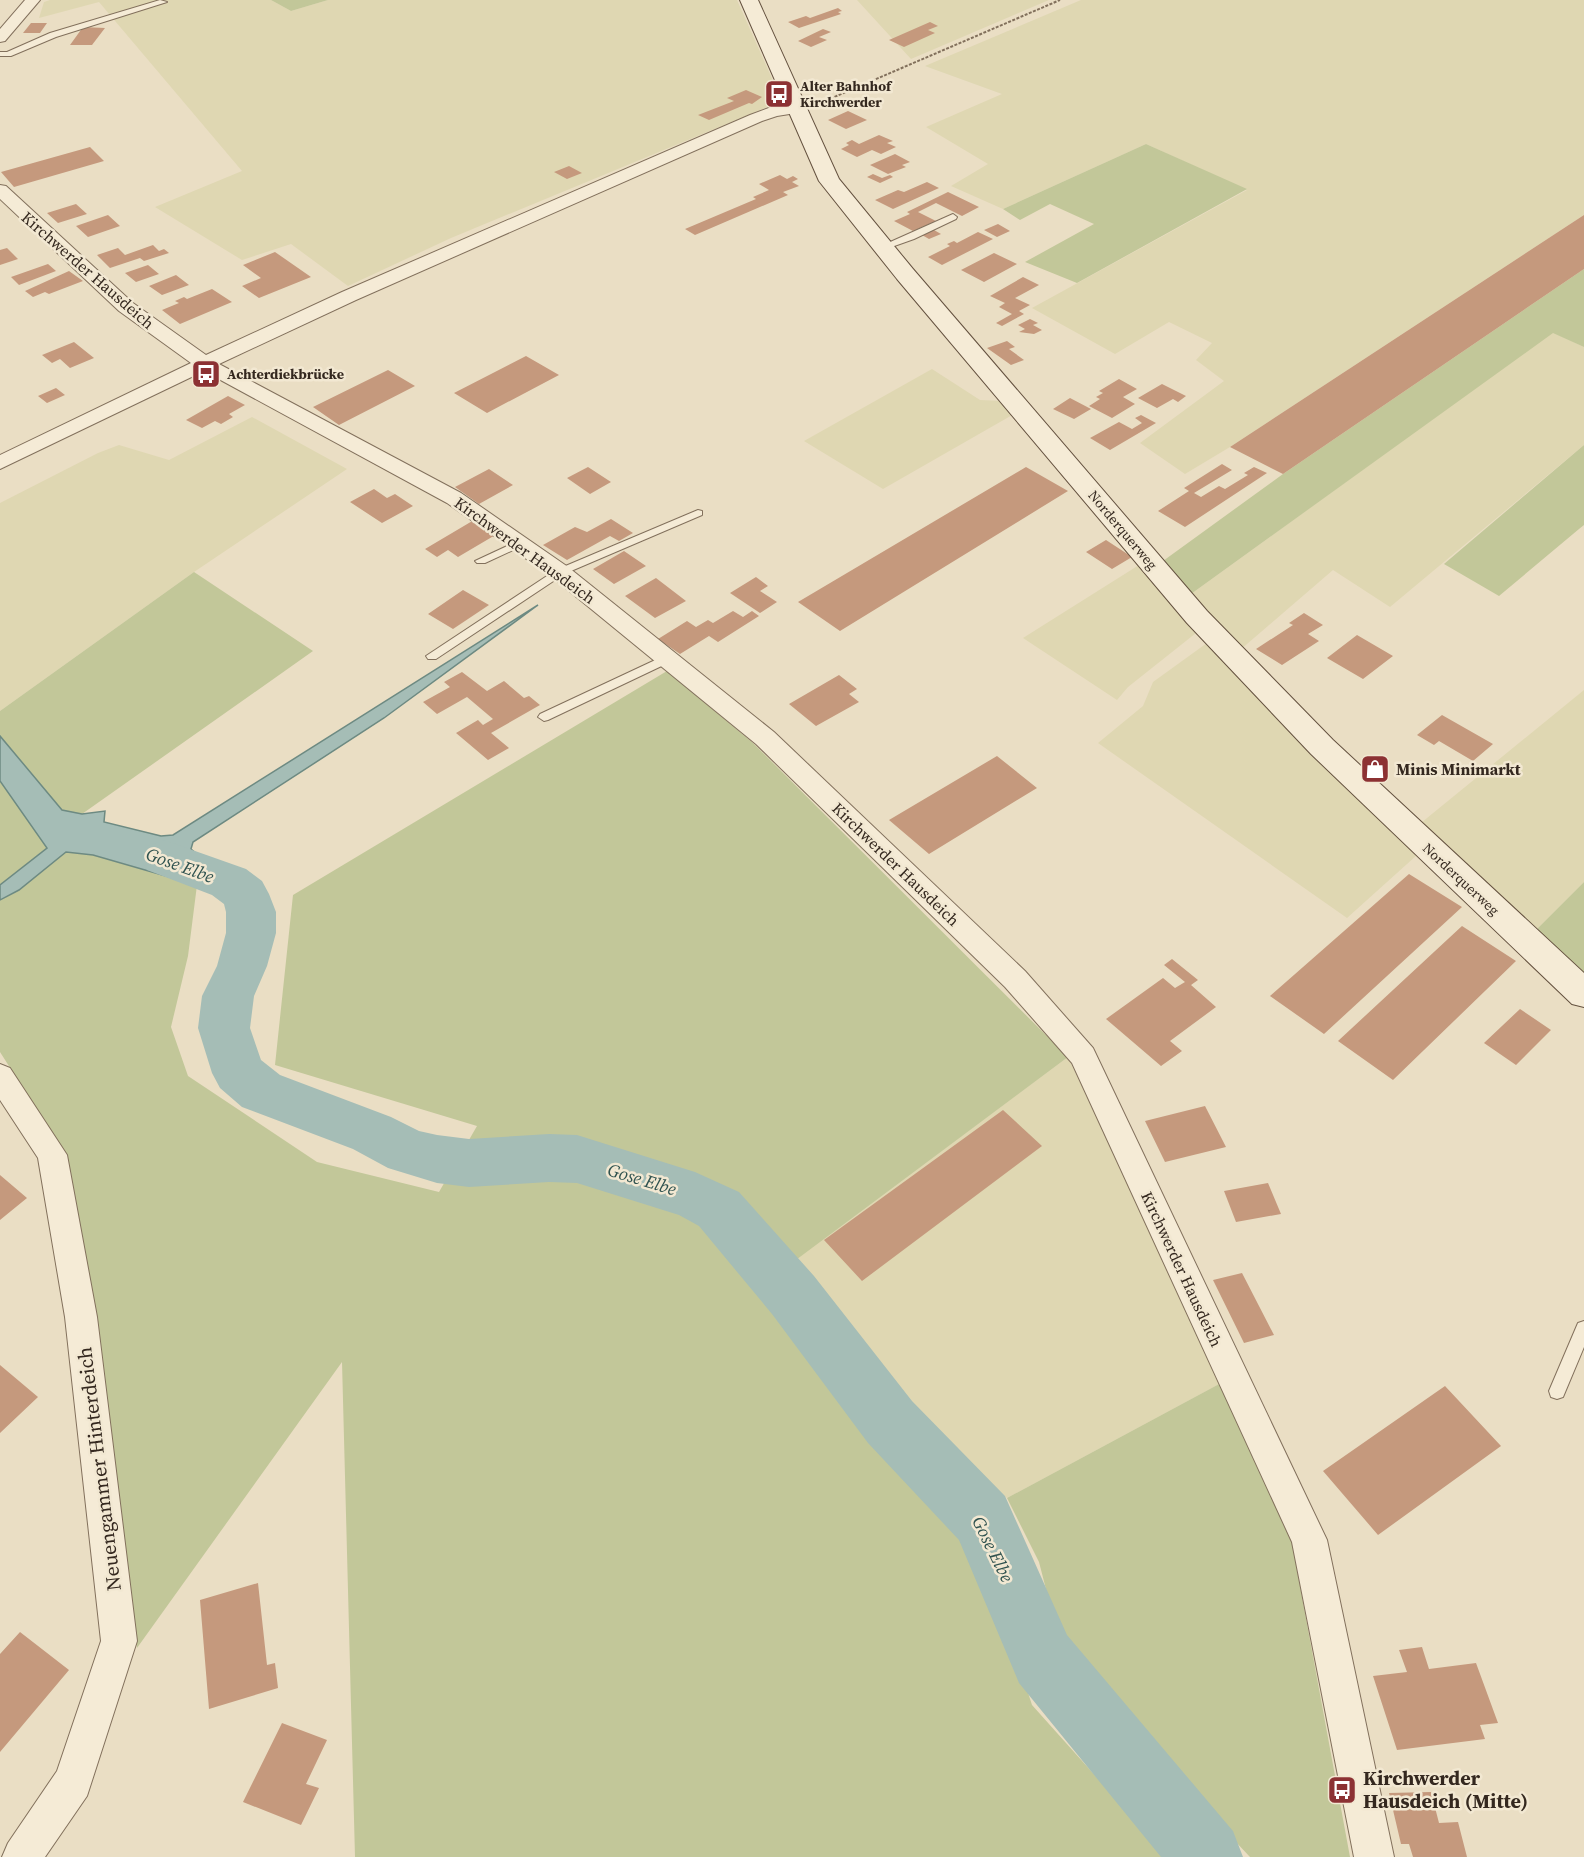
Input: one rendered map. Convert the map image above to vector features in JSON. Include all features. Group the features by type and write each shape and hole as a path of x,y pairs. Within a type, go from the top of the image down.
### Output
{"street":[{"path":"0,38 33,0"},
{"name":"Norderquerweg","path":"749,0 829,181 883,247 1197,617 1322,747 1584,994"},
{"path":"0,463 349,296 756,118 774,111 796,109"},
{"name":"Kirchwerder Hausdeich","path":"0,190 126,307 206,364 322,429 454,498 560,572 765,738 1016,979 1083,1056 1309,1540 1374,1857"},
{"name":"Neuengammer Hinterdeich","path":"0,1076 52,1155 81,1317 119,1641 73,1782 22,1857"}],"lane":[{"path":"0,54 8,54 53,35 163,2"},
{"path":"883,247 911,237 953,217"},
{"path":"432,656 560,572 698,513"},
{"path":"482,561 520,543"},
{"path":"544,717 666,659"},
{"path":"1557,1391 1584,1328"}],"path":[{"path":"796,109 821,103 1060,0"}],"shaded area":[{"path":"50,0 271,0 291,11 328,0 737,0 782,101 451,238 348,286 291,244 242,260 155,207 242,171 99,2 39,18 44,2"},
{"path":"857,0 1049,0 911,59"},
{"path":"1081,0 1584,0 1584,215 1230,447 1185,474 1140,443 1224,381 1196,360 1212,343 1169,322 1115,354 1032,308 1247,190 1146,144 1003,209 951,186 988,164 926,127 1002,94 925,66"},
{"path":"1553,332 1584,347 1584,445 1390,607 1333,570 1240,650 1191,594"},
{"path":"932,369 980,400 1002,401 1014,414 883,489 804,441"},
{"path":"252,417 347,469 194,572 0,711 0,503 98,453 119,445 169,460"},
{"path":"1139,565 1196,633 1128,687 1117,700 1023,638"},
{"path":"1207,643 1417,855 1347,918 1098,743 1143,706 1153,682"},
{"path":"1584,690 1584,882 1532,934 1416,827"},
{"path":"1068,1057 1221,1383 1007,1498 894,1396 797,1258"}],"green space":[{"path":"271,0 328,0 291,11"},
{"path":"1146,144 1247,189 1077,283 1025,262 1094,224 1050,204 1020,220 1003,209"},
{"path":"1584,269 1584,347 1553,333 1191,594 1163,561 1283,474"},
{"path":"1584,445 1584,525 1499,596 1444,564"},
{"path":"194,572 313,651 82,814 62,810 0,736 0,711"},
{"path":"667,671 753,743 1068,1057 757,1289 863,1430 980,1546 1032,1705 1168,1857 355,1857 342,1362 137,1648 63,1151 0,1052 0,900 19,890 65,852 93,855 197,885 188,956 171,1027 188,1076 317,1162 439,1192 477,1126 275,1065 293,895"},
{"path":"0,781 47,848 0,885"},
{"path":"1584,882 1584,982 1532,934"},
{"path":"1221,1383 1291,1537 1350,1857 1250,1857 1064,1659 1039,1562 1007,1498"}],"water":[{"path":"538,605 384,718 193,842 191,849 229,882 197,885 93,855 66,852 19,890 0,900 0,885 47,848 0,781 0,736 62,810 82,814 105,811 104,822 161,836 173,835"}],"building":[{"path":"838,8 842,11 838,12 841,14 799,28 788,22 806,16 810,18"},
{"path":"930,22 938,26 928,30 935,33 904,47 889,40"},
{"path":"31,23 47,23 40,33 23,33"},
{"path":"83,27 105,28 92,45 70,45"},
{"path":"823,29 831,32 819,37 827,40 811,47 798,41"},
{"path":"746,90 762,97 752,104 749,103 709,120 698,115 734,101 727,98"},
{"path":"848,111 867,120 846,129 828,120"},
{"path":"879,135 893,141 887,143 896,147 881,154 872,150 857,157 841,149 849,145 846,143 852,140 859,144"},
{"path":"90,147 104,161 14,187 1,172"},
{"path":"895,154 910,162 902,165 906,167 888,174 870,165"},
{"path":"569,166 582,173 567,179 554,172"},
{"path":"873,174 882,178 890,175 893,177 880,183 867,177"},
{"path":"780,175 787,179 793,176 798,179 792,182 799,186 783,192 788,195 695,235 685,229 756,199 753,197 769,190 759,184"},
{"path":"927,182 939,188 893,209 875,200 898,190 904,192"},
{"path":"948,192 979,207 962,216 936,203 918,212 936,221 913,231 894,221 910,214 907,212"},
{"path":"76,204 87,214 58,223 47,213"},
{"path":"108,215 120,226 88,237 76,226"},
{"path":"1584,215 1584,269 1283,474 1230,447"},
{"path":"998,224 1010,231 997,237 984,230"},
{"path":"934,230 941,234 929,239 922,235"},
{"path":"978,232 993,239 942,265 928,257 950,246 947,244 954,241 957,243"},
{"path":"153,245 159,251 164,249 169,253 144,261 140,258 110,268 97,255 118,248 125,255"},
{"path":"7,248 18,259 0,265 0,250"},
{"path":"275,252 311,277 259,298 242,286 261,278 243,265"},
{"path":"994,253 1017,264 984,282 961,270"},
{"path":"48,264 56,271 19,285 11,277"},
{"path":"148,265 159,274 136,282 125,273"},
{"path":"69,271 83,281 49,294 45,292 33,297 25,291"},
{"path":"176,275 189,285 162,295 149,286"},
{"path":"1023,277 1039,285 1015,298 1030,305 1019,311 1024,314 1002,326 996,323 1012,314 999,307 1005,303 990,296"},
{"path":"212,289 232,302 180,324 162,310 179,303 175,301 184,297 187,299"},
{"path":"1030,319 1038,323 1033,325 1042,330 1034,334 1019,332 1025,329 1018,325"},
{"path":"1007,341 1015,347 1009,349 1024,360 1011,365 987,348"},
{"path":"74,342 94,358 70,368 60,359 52,363 42,355"},
{"path":"526,356 559,375 487,413 454,393"},
{"path":"388,370 415,386 339,425 313,407"},
{"path":"1119,379 1137,389 1123,397 1135,404 1112,418 1089,406 1100,399 1096,397 1103,393 1099,391"},
{"path":"1162,384 1186,396 1178,402 1173,399 1157,408 1138,398"},
{"path":"56,388 65,395 47,403 38,396"},
{"path":"228,396 245,405 229,414 233,417 221,424 215,421 202,428 186,420"},
{"path":"1070,398 1091,409 1074,419 1053,409"},
{"path":"1141,415 1156,423 1110,450 1090,438 1119,422 1132,429 1142,423 1135,418"},
{"path":"1222,464 1232,470 1194,493 1201,497 1219,486 1225,489 1248,475 1244,473 1254,467 1267,473 1185,527 1158,511 1189,491 1184,488"},
{"path":"588,467 611,482 590,494 567,478"},
{"path":"1026,467 1068,491 840,631 798,602"},
{"path":"489,469 513,485 479,504 455,487"},
{"path":"374,489 387,498 395,494 413,506 382,523 350,502"},
{"path":"611,519 633,533 619,541 610,536 567,560 543,545 575,527 587,532"},
{"path":"474,520 497,534 458,557 448,550 437,557 425,549"},
{"path":"1106,540 1132,557 1112,569 1086,552"},
{"path":"624,551 646,566 614,584 593,569"},
{"path":"756,577 768,586 760,591 777,602 760,613 730,593"},
{"path":"656,578 686,601 655,618 625,596"},
{"path":"463,590 489,605 453,629 428,614"},
{"path":"733,611 743,617 752,611 759,616 718,642 709,636 680,654 658,639 687,621 696,627 708,620 713,623"},
{"path":"1304,613 1323,625 1308,634 1319,641 1282,665 1256,649 1293,625 1289,623"},
{"path":"1357,635 1393,656 1363,679 1327,658"},
{"path":"462,672 487,691 504,681 524,698 529,696 540,705 491,733 509,748 488,760 456,733 478,720 483,725 493,719 467,697 437,714 423,702 450,687 444,682"},
{"path":"839,675 857,689 849,694 859,702 816,726 789,704"},
{"path":"1442,715 1493,744 1473,761 1439,741 1434,745 1417,735"},
{"path":"997,756 1037,788 929,854 889,820"},
{"path":"1409,874 1462,907 1324,1034 1270,996"},
{"path":"1462,926 1516,961 1393,1080 1338,1041"},
{"path":"1172,959 1198,980 1191,985 1216,1007 1170,1041 1182,1051 1161,1066 1106,1019 1163,978 1175,988 1185,982 1164,965"},
{"path":"1520,1009 1551,1030 1516,1065 1484,1043"},
{"path":"1205,1106 1226,1147 1165,1162 1145,1121"},
{"path":"1003,1110 1042,1146 862,1281 824,1240"},
{"path":"0,1175 27,1198 0,1220"},
{"path":"1268,1183 1281,1214 1236,1222 1224,1191"},
{"path":"1242,1273 1274,1335 1244,1343 1213,1280"},
{"path":"0,1365 38,1397 0,1433"},
{"path":"1445,1386 1501,1446 1378,1535 1323,1471"},
{"path":"258,1583 267,1665 275,1663 278,1688 209,1709 200,1600"},
{"path":"20,1632 69,1670 0,1752 0,1654"},
{"path":"1422,1647 1429,1669 1476,1663 1498,1723 1480,1725 1485,1739 1397,1750 1373,1676 1407,1672 1399,1650"},
{"path":"282,1723 327,1740 306,1784 319,1788 301,1825 243,1802"},
{"path":"1431,1792 1439,1823 1458,1822 1467,1857 1413,1857 1409,1844 1401,1844 1389,1793"}],"waterway":[{"name":"Gose Elbe","path":"164,858 229,882 245,894 251,912 251,933 242,966 228,996 224,1028 239,1073 261,1091 372,1133 407,1151 437,1159 469,1163 549,1158 577,1159 695,1196 719,1209 793,1295 890,1422 982,1518 1043,1659 1207,1857"}],"place":[{"name":"Alter Bahnhof Kirchwerder","path":"779,94"},
{"name":"Achterdiekbrücke","path":"206,374"},
{"name":"Minis Minimarkt","path":"1375,769"},
{"name":"Kirchwerder Hausdeich (Mitte)","path":"1342,1790"}]}
